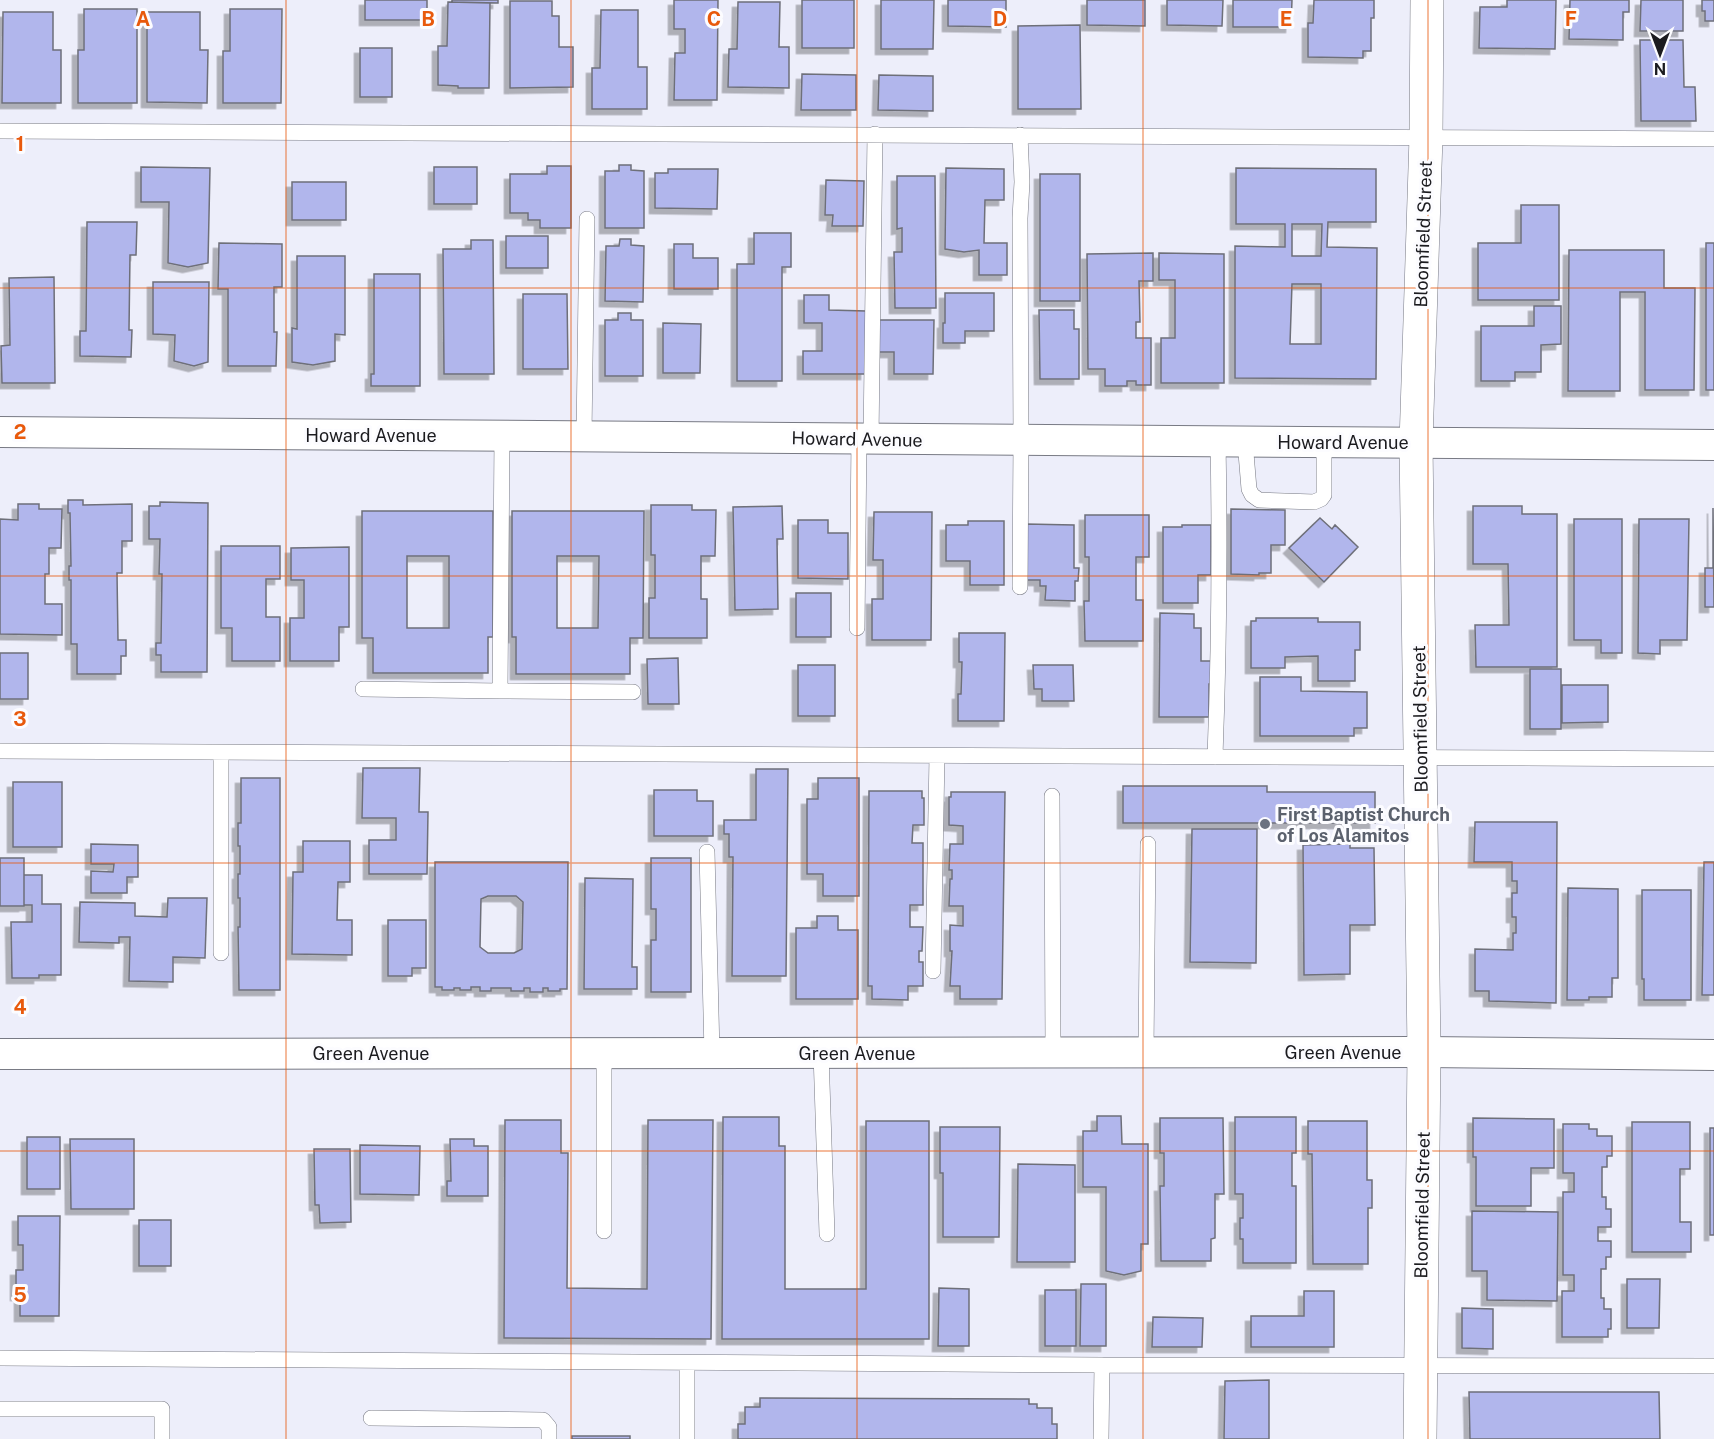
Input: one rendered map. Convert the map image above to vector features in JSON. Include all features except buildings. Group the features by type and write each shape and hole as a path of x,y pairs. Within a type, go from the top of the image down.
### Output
{"street":[{"name":"Bloomfield Street","path":"1420,1439 1424,1052 1416,443 1426,137 1427,0"},
{"name":"Howard Avenue","path":"0,432 1714,445"},
{"name":"Green Avenue","path":"0,1054 1424,1052 1714,1055"}],"lane":[{"path":"0,131 1714,139"},
{"path":"857,628 875,134"},
{"path":"1020,135 1022,182 1020,218 1020,587"},
{"path":"584,436 587,219"},
{"path":"500,691 502,436"},
{"path":"1232,441 1252,495 1259,500 1314,502 1324,495 1323,442"},
{"path":"1215,757 1232,441"},
{"path":"363,688 633,692"},
{"path":"0,751 1714,759"},
{"path":"222,753 222,953"},
{"path":"933,971 937,756"},
{"path":"1052,796 1053,1052"},
{"path":"1146,1052 1148,844"},
{"path":"707,852 712,1053"},
{"path":"604,1053 604,1231"},
{"path":"821,1053 826,1234"},
{"path":"0,1358 1101,1365 1714,1366"},
{"path":"687,1363 687,1439"},
{"path":"1101,1365 1101,1439"},
{"path":"0,1409 162,1409 162,1439"},
{"path":"371,1418 543,1420 549,1428 549,1439"}],"place":[{"name":"First Baptist Church of Los Alamitos","path":"1265,824"}]}
